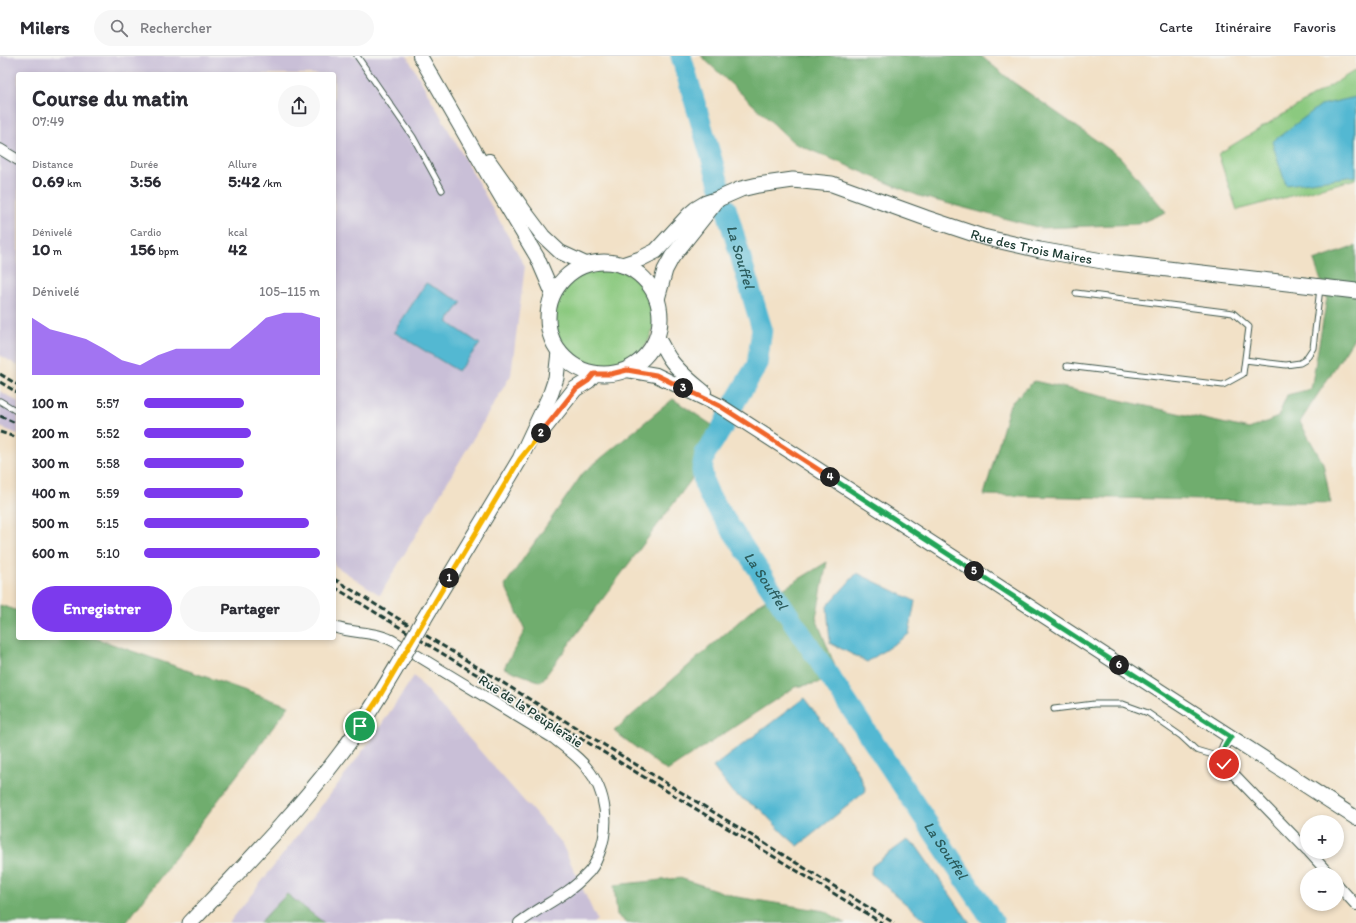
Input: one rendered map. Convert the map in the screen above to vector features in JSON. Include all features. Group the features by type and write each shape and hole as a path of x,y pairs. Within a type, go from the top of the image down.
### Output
{"main road":[{"path":"420,56 537,257 553,294"},
{"path":"444,96 543,236 560,252 586,264"},
{"name":"Rue des Trois Maires","path":"622,265 640,259 656,251 692,212 706,203 741,189 793,180 832,184 983,237 1040,250 1108,262 1356,291"},
{"name":"Rue des Trois Maires","path":"658,300 665,270 672,257 718,199"},
{"path":"604,261 622,265 634,270 644,278 652,288 658,300 660,325 657,337 651,351 640,362 627,370 611,374 594,374 581,370 569,362 559,352 552,341 548,324 549,305 553,294 566,276 586,264 604,261"},
{"path":"657,337 663,344 669,358 720,406"},
{"path":"190,923 309,794 337,759 360,726 520,459 551,393 556,378 559,352"},
{"path":"627,370 656,375 720,406 1356,818"},
{"path":"520,459 567,398 576,389 588,381 594,374"}],"street":[{"path":"0,149 16,159"},
{"name":"Rue de la Peupleraie","path":"336,628 352,632 382,636 395,642 553,738 576,756 596,781 606,815 606,831 595,863 588,874 577,884 519,923"},
{"path":"1231,737 1222,752 1224,764 1300,843"},
{"path":"1315,859 1322,867"},
{"path":"1344,892 1356,905"}],"lane":[{"path":"357,56 413,137 442,190"},
{"path":"1245,360 1286,364 1300,363 1305,360 1313,348 1320,286"},
{"path":"1067,366 1223,385 1243,374 1249,328 1234,312 1076,293"},
{"path":"0,401 16,411"},
{"path":"1054,709 1094,704 1123,704 1148,713 1182,736 1196,750 1222,758"}],"shaded area":[{"path":"0,56 407,56 525,266 511,375 380,595 336,566 336,72 16,72 16,365 0,355"},
{"path":"0,391 16,401 16,433 0,427"},
{"path":"414,676 562,844 597,920 593,923 229,923 329,796 373,737"}],"green space":[{"path":"701,56 981,56 1013,82 1120,157 1166,212 1138,224 1041,228 919,196 794,143"},
{"path":"1356,70 1356,179 1237,210 1218,154"},
{"path":"1356,246 1356,335 1300,422 1323,463 1331,503 984,495 1010,404 1034,381 1249,429 1278,417 1287,395 1311,389 1327,298 1314,261"},
{"path":"604,268 623,271 640,282 651,299 654,318 651,337 640,354 623,365 604,368 585,365 568,354 557,337 554,318 557,299 568,282 585,271"},
{"path":"673,399 715,427 691,480 541,682 504,668 525,630 505,585 583,473"},
{"path":"827,562 816,618 840,679 795,687 667,771 614,731 760,603"},
{"path":"0,605 16,610 16,640 101,640 289,706 126,923 0,923"},
{"path":"680,878 737,897 825,911 845,923 627,923 617,915 614,885"},
{"path":"287,894 324,923 259,923"}],"water":[{"path":"1356,97 1356,176 1286,185 1272,142 1321,105"},
{"path":"426,283 462,302 447,322 480,344 458,371 394,332"},
{"path":"857,573 915,601 909,634 867,662 830,643 827,606"},
{"path":"804,698 839,743 855,767 862,779 866,791 798,846 761,810 733,793 713,767"},
{"path":"907,840 917,847 970,923 928,923 871,874 872,866"}],"waterway":[{"name":"La Souffel","path":"681,56 720,187"},
{"name":"La Souffel","path":"726,208 762,329 757,365 736,400 721,430 705,454 702,470 704,483 710,497 994,923"}],"railway":[{"path":"0,374 16,384"},
{"path":"0,382 16,392"},
{"path":"0,416 16,423"},
{"path":"0,432 16,437"},
{"path":"336,580 894,923"},
{"path":"336,588 882,923"}],"route":[{"path":"360,726 378,699 520,459 567,398 576,389 588,381 594,374 611,374 627,370 656,375 720,406 1231,737 1226,742 1222,752 1224,764"}]}
